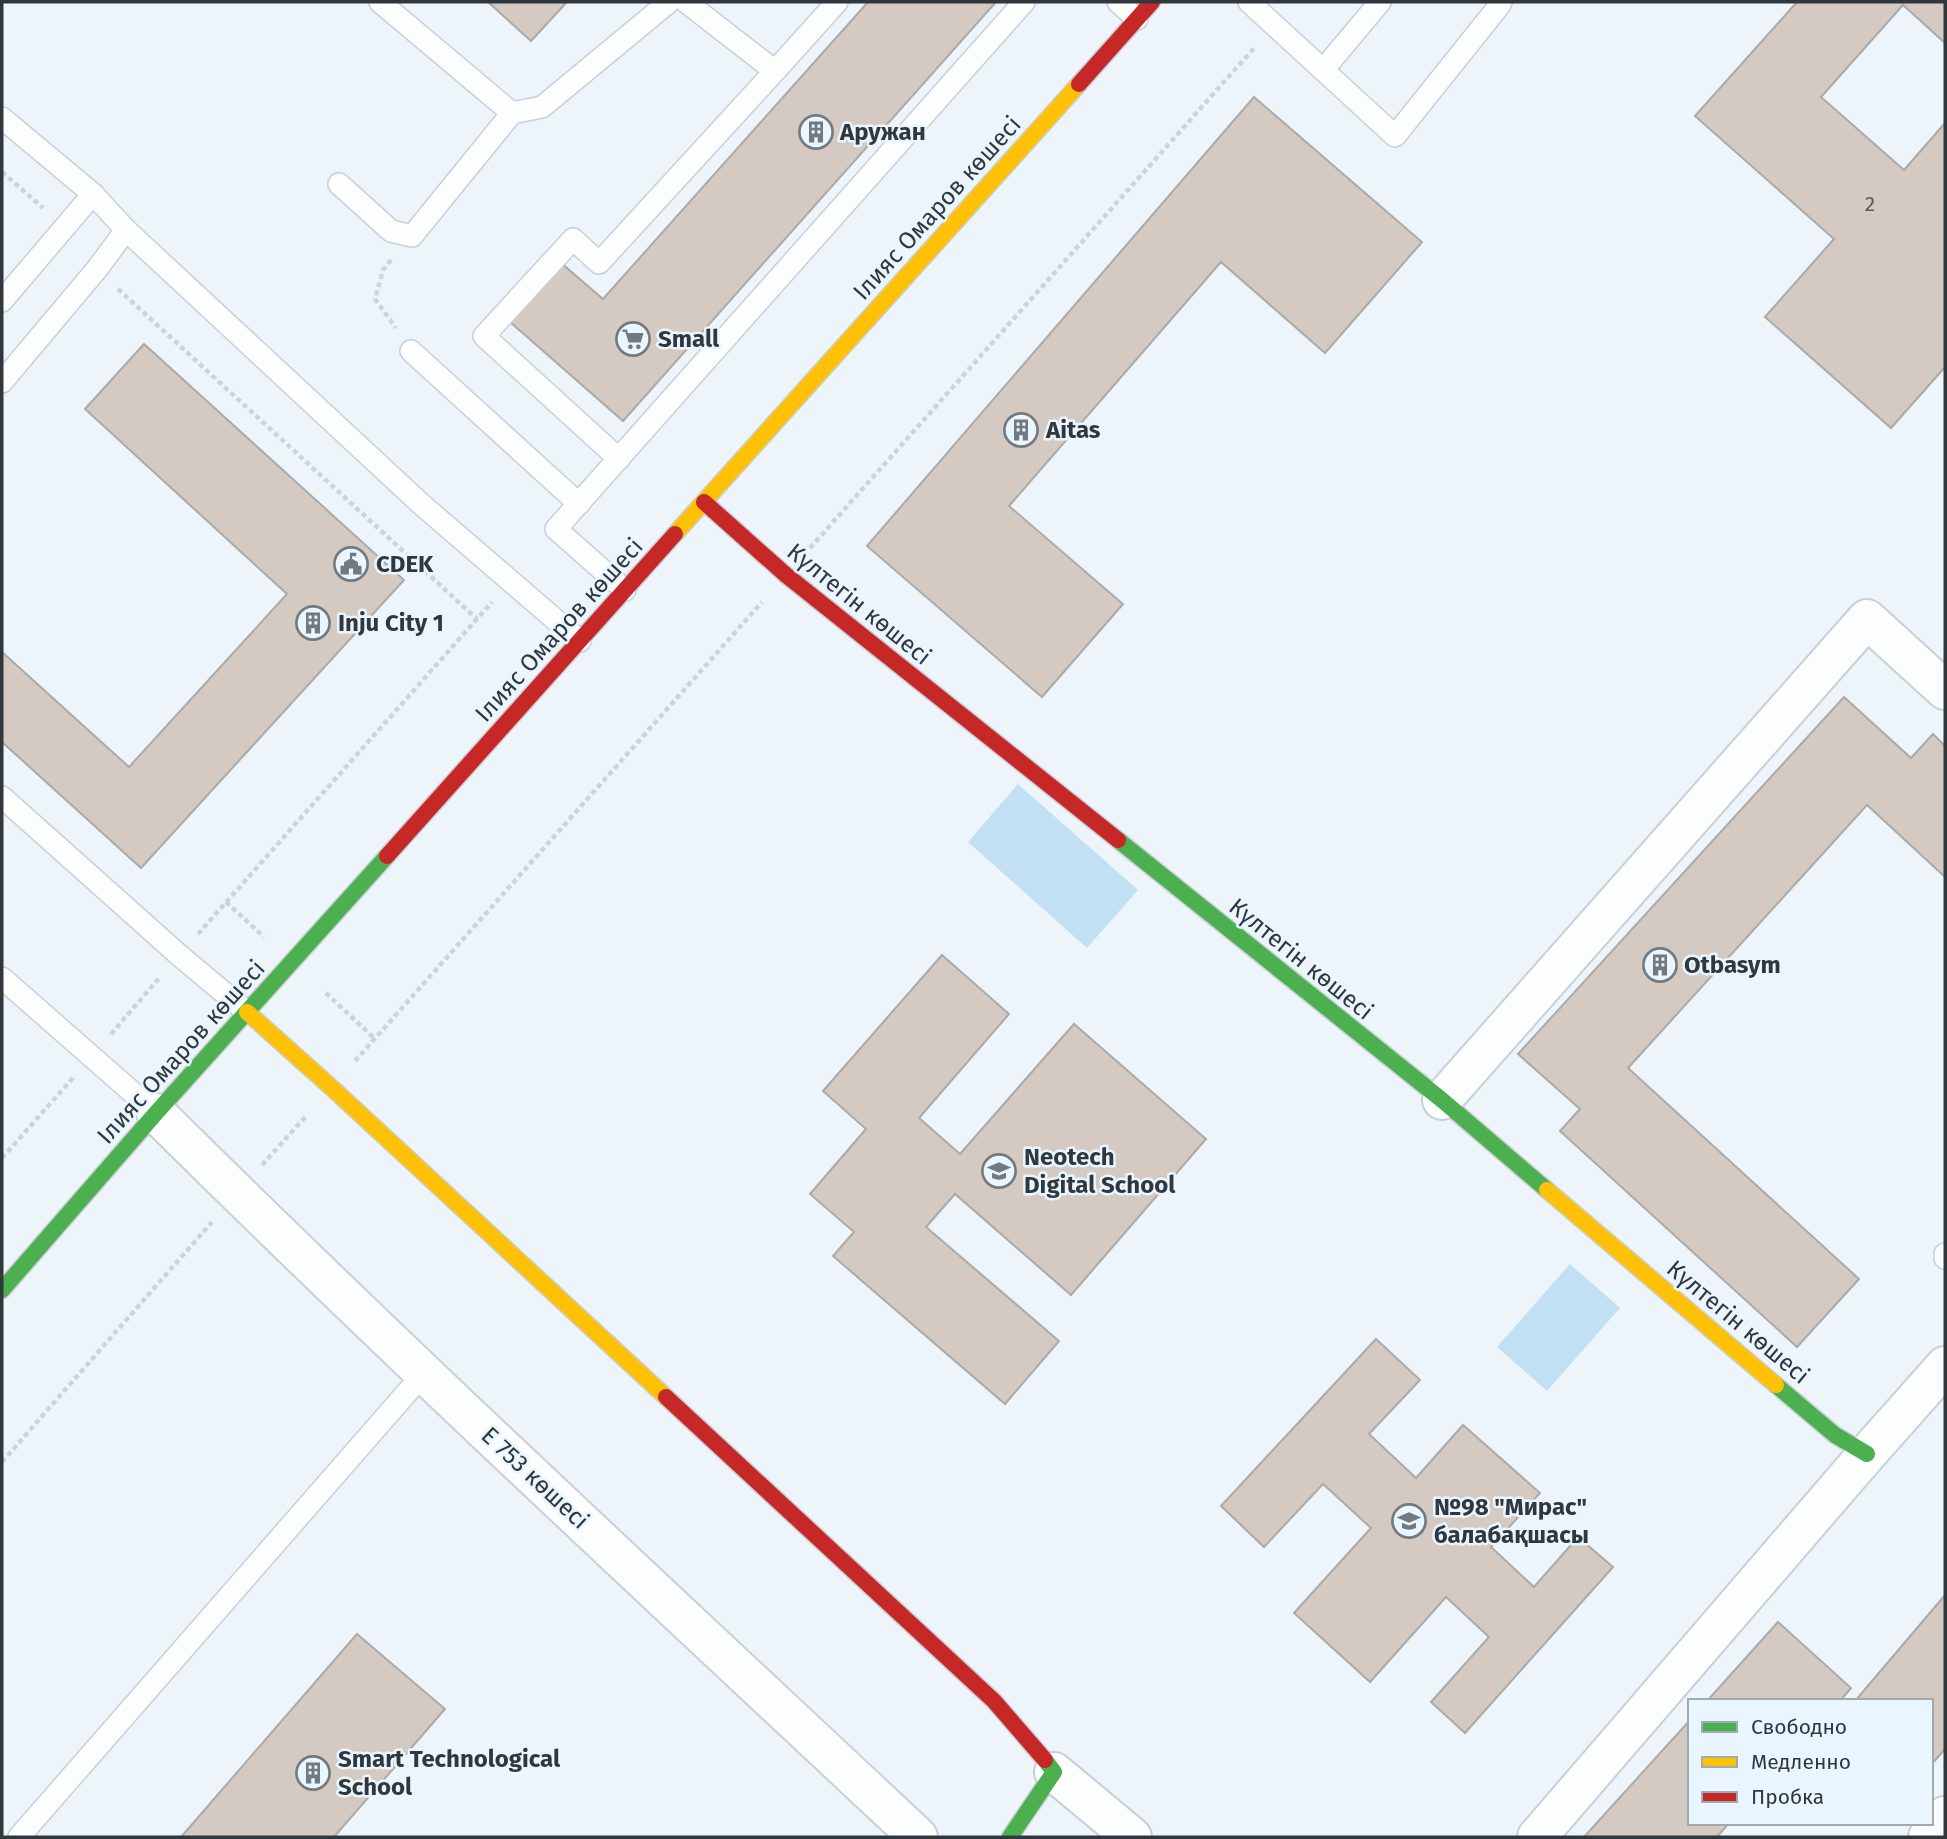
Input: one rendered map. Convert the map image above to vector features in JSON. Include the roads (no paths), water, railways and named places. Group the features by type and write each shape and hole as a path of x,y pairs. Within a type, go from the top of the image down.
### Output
{"street":[{"name":"Ілияс Омаров көшесі","path":"2,1290 156,1113 1152,2"},
{"name":"Күлтегін көшесі","path":"704,502 786,575 1442,1101 1835,1434 1867,1454"},
{"path":"1442,1101 1867,619 1945,690"},
{"path":"247,1012 994,1702 1054,1772 1132,1837"},
{"name":"Е 753 көшесі","path":"156,1113 424,1373 918,1837"},
{"path":"1537,1837 1945,1366"},
{"path":"1010,1837 1054,1772"},
{"path":"1928,1837 1945,1816"}],"lane":[{"path":"380,2 512,113"},
{"path":"339,184 391,231 412,236 512,113 542,107 668,2"},
{"path":"686,2 775,71"},
{"path":"619,459 484,336 573,239 599,263 836,2"},
{"path":"625,590 556,529 1024,2"},
{"path":"1118,2 1137,19"},
{"path":"1249,2 1395,136 1501,2"},
{"path":"1322,70 1380,2"},
{"path":"2,117 93,194 125,230 421,504 580,641"},
{"path":"2,301 93,194"},
{"path":"2,380 97,269 125,230"},
{"path":"411,351 579,504"},
{"path":"2,797 247,1012"},
{"path":"2,978 156,1113"},
{"path":"19,1837 424,1373"}],"place":[{"name":"Аружан","path":"816,132"},
{"name":"Small","path":"633,339"},
{"name":"Aitas","path":"1021,430"},
{"name":"CDEK","path":"351,564"},
{"name":"Inju City 1","path":"313,623"},
{"name":"Otbasym","path":"1660,965"},
{"name":"Neotech Digital School","path":"999,1171"},
{"name":"№98 \"Мирас\" балабақшасы","path":"1409,1521"},
{"name":"Smart Technological School","path":"313,1773"}]}
